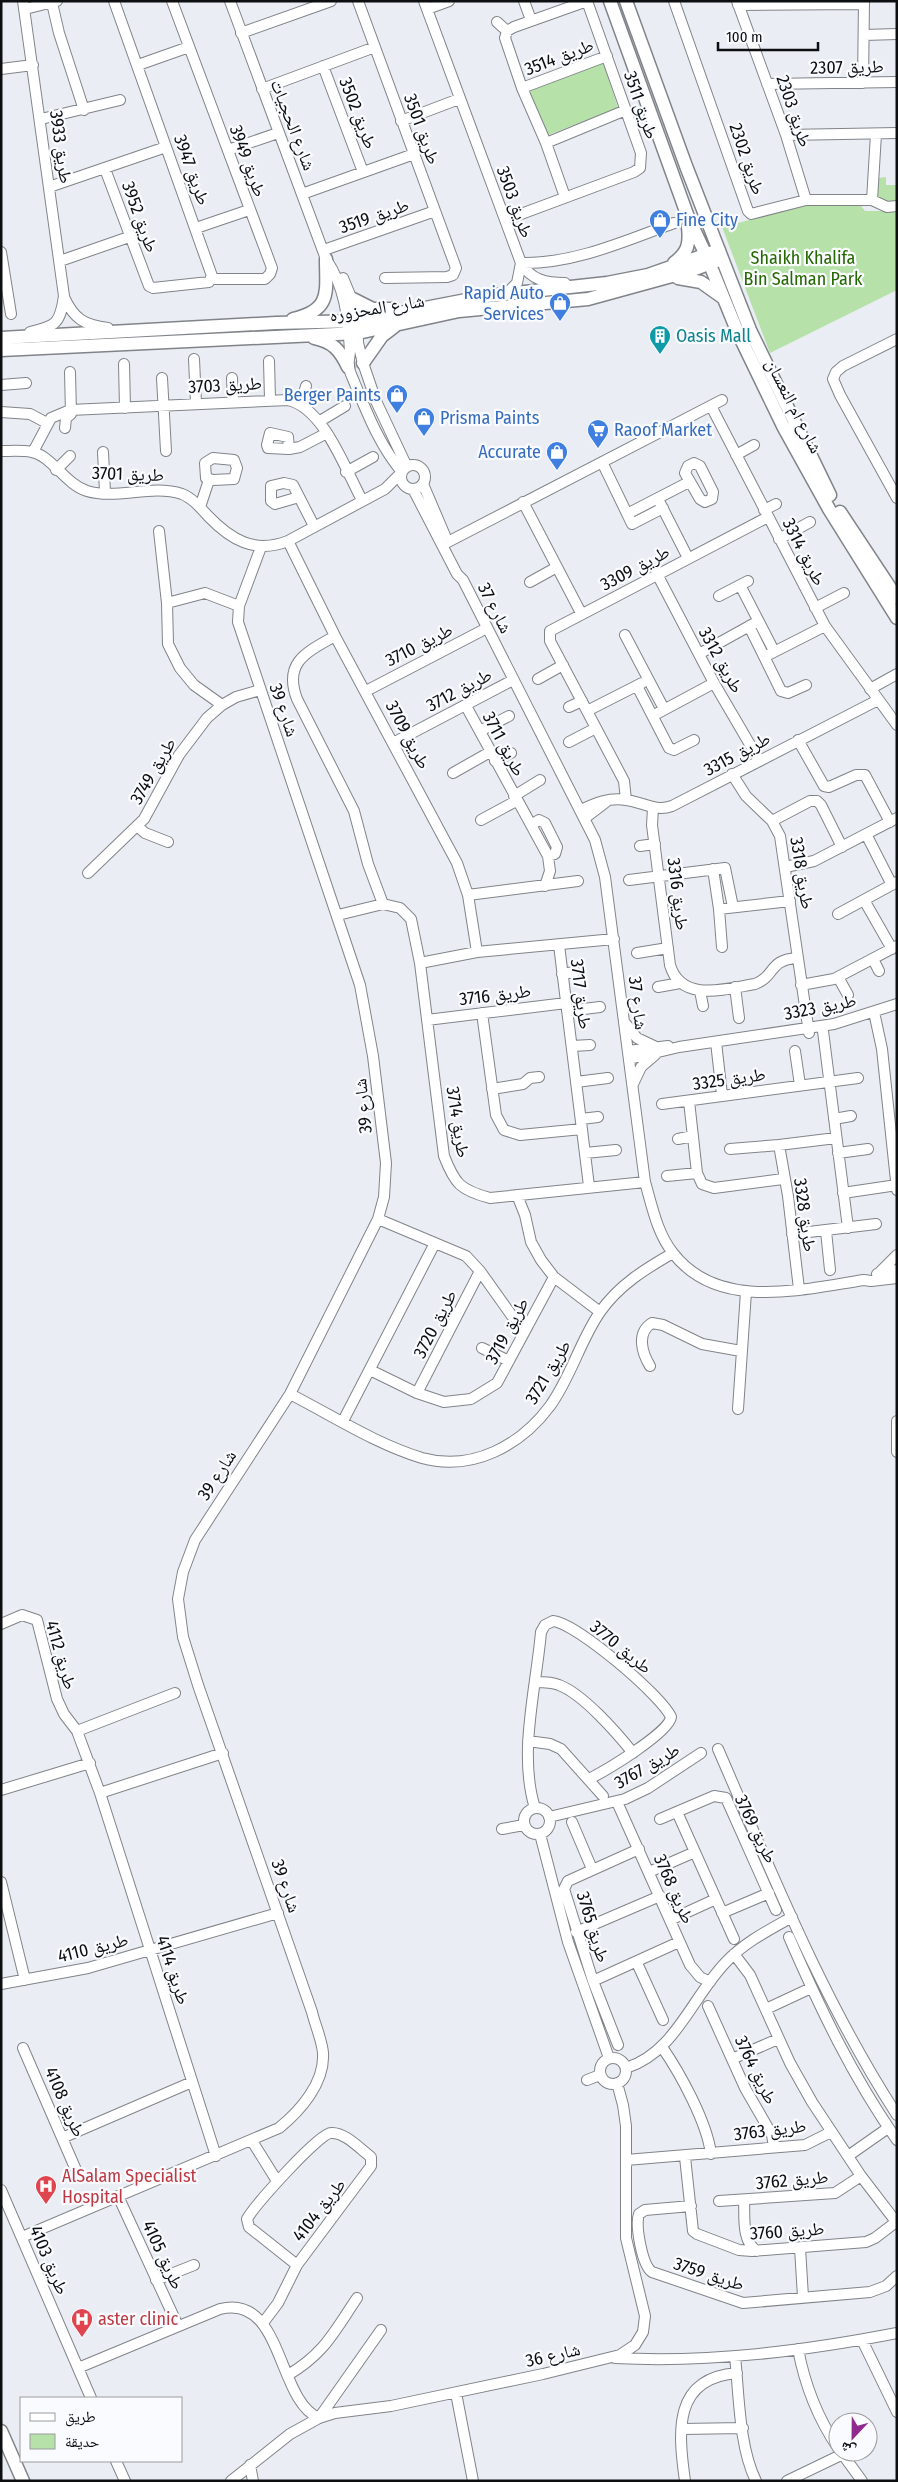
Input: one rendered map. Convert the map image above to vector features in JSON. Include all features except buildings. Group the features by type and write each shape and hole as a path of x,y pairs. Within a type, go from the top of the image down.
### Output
{"main road":[{"name":"شارع ام النعسان","path":"610,1 688,217 723,298 783,426 828,509 897,618"},
{"name":"شارع ام النعسان","path":"626,1 720,255 750,330 834,503 897,598"},
{"path":"670,266 682,256 689,246 688,217"},
{"path":"276,323 303,317 321,306 327,293 325,255"},
{"name":"شارع المحزوره","path":"1,338 276,323 353,327 396,325 458,311 588,298 663,278 720,255"},
{"name":"شارع المحزوره","path":"1,350 299,336 353,327 453,301 591,286 648,275 670,266 707,259"},
{"path":"663,278 690,278 701,282 723,298"},
{"path":"353,299 373,309 405,308 416,310"},
{"path":"362,363 382,336 396,325"},
{"path":"299,336 323,340 335,346 348,367"},
{"path":"1,2431 23,2481"}],"street":[{"name":"طريق 3947","path":"114,1 196,228 212,280"},
{"name":"طريق 3949","path":"172,1 228,150 248,210 272,268 270,274 265,279 212,280"},
{"name":"شارع الحجيات","path":"230,1 325,255 336,273 353,327"},
{"path":"242,33 331,1"},
{"name":"طريق 3501","path":"358,1 456,268 453,275 447,277 384,278"},
{"path":"425,5 448,1"},
{"path":"524,1 531,20"},
{"path":"497,22 508,31 531,20 587,1"},
{"name":"طريق 3511","path":"505,220 634,172 640,168 641,153 587,1"},
{"name":"طريق 2302","path":"674,1 748,211 755,214 806,200 872,200 887,207 897,206"},
{"path":"24,5 54,2 59,33 84,110"},
{"path":"863,83 864,2"},
{"name":"طريق 2303","path":"806,200 786,135 737,3 864,2"},
{"name":"طريق 3933","path":"16,338 51,326 62,312 64,296 24,5"},
{"name":"طريق 3503","path":"425,5 521,263 540,264 586,254 674,223"},
{"name":"طريق 3514","path":"508,31 505,38 506,46 546,142 564,197"},
{"path":"864,35 897,34"},
{"path":"138,66 189,47"},
{"path":"262,89 374,48"},
{"name":"طريق 3514","path":"522,88 607,56"},
{"path":"1,69 33,64"},
{"name":"طريق 3502","path":"322,66 363,172"},
{"name":"طريق 2307","path":"767,84 897,82"},
{"path":"401,121 459,99"},
{"path":"41,120 120,100"},
{"path":"546,142 626,110"},
{"path":"228,150 278,133"},
{"path":"786,135 897,133"},
{"path":"872,200 876,134"},
{"name":"طريق 3952","path":"49,188 166,147"},
{"path":"302,194 414,154"},
{"name":"طريق 3952","path":"105,169 149,286 153,288 209,282 212,280"},
{"path":"196,228 248,210"},
{"name":"طريق 3519","path":"325,255 434,212"},
{"path":"60,260 129,237"},
{"path":"1,252 4,286 11,314"},
{"name":"شارع الحجيات","path":"325,255 339,272 353,299 353,327"},
{"path":"521,263 526,273 534,278 549,282 591,286"},
{"path":"506,294 517,283 521,263"},
{"path":"534,278 532,269 540,264"},
{"name":"طريق 3933","path":"64,296 71,311 85,324 127,331"},
{"path":"353,327 362,363 403,471 401,479 409,488"},
{"path":"353,327 348,367 372,424 390,458 403,471"},
{"path":"897,340 843,366 836,372 833,379 897,498"},
{"path":"194,358 196,403"},
{"path":"269,361 270,399"},
{"path":"124,364 125,408"},
{"path":"65,428 65,420 70,414 70,372"},
{"path":"162,378 166,451"},
{"path":"232,378 233,401"},
{"path":"1,385 26,383"},
{"path":"300,404 306,386"},
{"name":"طريق 3703","path":"47,424 56,415 70,410 270,399 288,400 300,404 320,421 362,500"},
{"path":"444,541 722,400"},
{"path":"320,421 345,406"},
{"name":"طريق 3314","path":"711,406 824,626 897,725"},
{"path":"1,412 30,414 47,424 33,452 1,451"},
{"path":"290,449 300,447 327,433"},
{"path":"736,455 754,445"},
{"name":"طريق 3701","path":"33,452 82,489 105,492 171,492 184,495 200,507 224,532 257,546"},
{"path":"103,452 105,492"},
{"path":"56,470 70,456"},
{"path":"346,472 373,457"},
{"path":"602,462 632,524 663,508"},
{"path":"257,546 278,545 288,541 385,488 403,471 415,465 425,475 423,484 409,488 385,488"},
{"path":"200,507 209,480"},
{"path":"626,514 689,482"},
{"name":"شارع 37","path":"423,484 439,522 444,541"},
{"name":"شارع 37","path":"409,488 462,572 463,580 513,680 574,795 603,864 645,1182 657,1225 673,1253 705,1279 746,1292 799,1289 864,1280 897,1278"},
{"path":"299,496 314,526"},
{"path":"658,498 688,558"},
{"path":"523,502 582,614"},
{"name":"طريق 3314","path":"766,513 776,504"},
{"name":"طريق 3309","path":"626,800 624,782 550,641 550,632 688,558 766,513"},
{"path":"439,522 462,531"},
{"path":"779,539 810,522"},
{"path":"159,531 167,603 168,644 180,668 194,685 222,705"},
{"name":"طريق 3709","path":"288,541 335,636 457,863 468,895 477,952"},
{"name":"شارع 39","path":"22,2237 279,2128 294,2116 311,2092 319,2077 323,2054 312,2012 183,1637 178,1599 184,1572 195,1540 290,1394 378,1219 384,1197 386,1163 373,1056 360,984 238,622 239,606 257,546"},
{"path":"530,582 557,568"},
{"name":"طريق 3312","path":"657,574 698,654 759,760"},
{"path":"719,596 744,583 759,621 774,651"},
{"path":"167,603 205,593 239,606"},
{"name":"طريق 3314","path":"815,608 844,593"},
{"path":"698,654 759,621"},
{"path":"749,626 783,692 791,692 806,684"},
{"path":"764,656 824,626"},
{"name":"طريق 3710","path":"366,691 487,628"},
{"path":"625,635 664,710"},
{"path":"335,636 300,658 293,674 292,683 297,699 354,811 368,864 383,904 338,915"},
{"path":"538,679 563,665"},
{"path":"870,689 897,674"},
{"name":"طريق 3712","path":"393,743 513,680"},
{"path":"587,711 648,680"},
{"path":"653,716 714,683"},
{"path":"637,686 671,750 694,740"},
{"name":"طريق 3749","path":"88,873 144,819 179,755 207,718 222,705 236,697 260,690"},
{"name":"طريق 3315","path":"574,795 583,800 602,802 626,800 653,808 672,806 878,700"},
{"path":"569,707 582,701"},
{"name":"طريق 3711","path":"466,706 515,799 548,856 550,871 545,886"},
{"path":"480,731 509,716"},
{"path":"569,742 596,728"},
{"path":"785,867 810,862 893,820 864,775 856,774 829,787 824,786 798,740"},
{"path":"453,773 493,756 511,753"},
{"name":"طريق 3318","path":"732,774 743,792 772,821 780,836 806,1031"},
{"name":"طريق 3711","path":"480,820 515,799 540,780"},
{"path":"772,821 810,801 817,801 821,805 842,847"},
{"path":"583,814 602,802"},
{"name":"طريق 3316","path":"653,808 652,819 668,948 672,972 680,983"},
{"path":"137,826 145,833 168,842"},
{"path":"838,914 894,884 866,834"},
{"name":"طريق 3316","path":"640,846 655,844"},
{"path":"713,869 722,947"},
{"path":"629,880 726,869 733,907"},
{"path":"468,895 578,881"},
{"path":"802,990 838,977 894,947 864,900"},
{"path":"719,909 790,901"},
{"name":"طريق 3714","path":"383,904 400,908 411,919 420,963 444,1156 453,1178 469,1193 490,1198 589,1186 645,1182"},
{"path":"420,963 477,952 614,939"},
{"name":"طريق 3717","path":"558,945 589,1186"},
{"name":"طريق 3316","path":"637,953 668,948"},
{"path":"658,987 680,983 700,991 758,983 779,962 797,958"},
{"path":"873,959 879,971"},
{"path":"562,974 575,972"},
{"path":"838,977 848,995"},
{"path":"734,987 739,1018"},
{"path":"700,991 703,1006"},
{"name":"طريق 3323","path":"806,1031 823,1031 872,1016 897,1004"},
{"name":"طريق 3716","path":"427,1020 482,1013 567,1007 600,1007"},
{"name":"طريق 3323","path":"629,1055 806,1031 897,1010"},
{"path":"482,1013 496,1115 504,1130 520,1135 582,1124 598,1117"},
{"path":"872,1016 876,1050 882,1061 897,1190"},
{"path":"624,1020 637,1038 657,1050"},
{"path":"823,1031 848,1228"},
{"path":"716,1042 722,1095"},
{"name":"طريق 3717","path":"572,1046 590,1044"},
{"name":"طريق 3323","path":"633,1085 641,1067 657,1050"},
{"path":"796,1051 800,1085"},
{"path":"492,1089 523,1084 530,1078 538,1077"},
{"path":"576,1082 608,1078"},
{"name":"طريق 3325","path":"662,1104 858,1078"},
{"path":"689,1101 697,1173 702,1184 710,1188 783,1179"},
{"path":"834,1119 851,1116"},
{"path":"678,1139 693,1136"},
{"path":"730,1149 779,1146 836,1138"},
{"name":"طريق 3328","path":"779,1146 799,1289"},
{"path":"838,1153 868,1149"},
{"path":"585,1154 616,1150"},
{"path":"668,1176 697,1173"},
{"path":"843,1194 897,1185"},
{"path":"517,1195 525,1214 535,1251 554,1277 600,1312"},
{"path":"378,1219 466,1256 480,1271 512,1316 528,1325"},
{"path":"792,1234 876,1224"},
{"path":"826,1231 830,1270"},
{"path":"343,1421 435,1243"},
{"name":"طريق 3721","path":"290,1394 385,1444 424,1458 460,1462 497,1452 522,1437 551,1405 600,1312 638,1273 673,1253"},
{"path":"877,1274 885,1269 897,1255"},
{"name":"شارع 37","path":"864,1280 877,1274 897,1270"},
{"name":"طريق 3720","path":"418,1393 480,1271"},
{"name":"طريق 3719","path":"370,1370 418,1393 444,1402 471,1399 497,1383 554,1277"},
{"path":"738,1410 746,1292"},
{"path":"650,1366 642,1354 642,1344 645,1330 652,1323 663,1325 702,1344 741,1351"},
{"path":"482,1348 509,1361"},
{"path":"897,1421 897,1452"},
{"name":"طريق 4112","path":"1,1624 22,1615 37,1620 59,1704 77,1731"},
{"name":"طريق 3770","path":"535,1808 527,1772 528,1741 541,1632 547,1623 553,1621 562,1623 606,1653 648,1690 671,1717 668,1726 633,1753 590,1779"},
{"path":"536,1682 556,1684 565,1688 597,1714 633,1753"},
{"path":"77,1731 175,1693"},
{"name":"طريق 4114","path":"77,1731 100,1793 216,2156"},
{"path":"528,1741 558,1747 590,1779 603,1796"},
{"path":"718,1749 792,1917 838,2010 897,2115"},
{"path":"100,1793 222,1753"},
{"name":"طريق 3767","path":"549,1817 617,1802 641,1792 701,1753"},
{"path":"1,1790 90,1763"},
{"name":"طريق 3769","path":"660,1819 714,1796 721,1795 726,1798 776,1910"},
{"name":"طريق 3768","path":"617,1802 679,1942 693,1969 710,1982"},
{"path":"535,1808 542,1809 549,1817 548,1827 540,1834 529,1831 524,1824 526,1814 535,1808"},
{"name":"طريق 3768","path":"677,1812 734,1939"},
{"name":"طريق 3765","path":"572,1822 592,1870"},
{"path":"502,1829 524,1824"},
{"path":"540,1834 568,1942 609,2058"},
{"name":"طريق 3765","path":"618,2045 592,1982 564,1887 568,1881 638,1849"},
{"path":"649,1872 695,1852"},
{"path":"1,1882 25,1980"},
{"path":"722,1913 768,1893"},
{"path":"576,1932 660,1896"},
{"path":"670,1920 716,1899"},
{"name":"طريق 4110","path":"1,1984 88,1968 278,1913"},
{"path":"626,2068 639,2063 662,2047 710,1982 734,1954 756,1937 792,1917"},
{"path":"789,1938 811,1988 853,2072 897,2140"},
{"name":"طريق 3765","path":"592,1982 637,1963 679,1942"},
{"path":"734,1954 750,1975 790,2063 831,2132 896,2223"},
{"name":"طريق 3765","path":"637,1963 663,2020"},
{"path":"766,2009 811,1988"},
{"name":"طريق 3764","path":"708,2006 751,2100 772,2134 774,2147"},
{"path":"732,2059 778,2039"},
{"name":"طريق 3763","path":"662,2047 680,2075 708,2137 711,2154"},
{"name":"طريق 4108","path":"23,2048 76,2170"},
{"path":"609,2058 619,2060 626,2068"},
{"path":"600,2075 601,2065 609,2058"},
{"path":"600,2075 607,2082 617,2083 623,2079 626,2068"},
{"path":"587,2080 600,2075"},
{"path":"62,2138 192,2082"},
{"name":"شارع 36","path":"232,2479 301,2427 319,2418 335,2413 456,2393 612,2358 635,2345 643,2332 645,2322 644,2310 626,2238 625,2114 617,2083"},
{"path":"848,2156 888,2128"},
{"name":"طريق 3763","path":"626,2160 685,2157 809,2144 831,2132"},
{"name":"طريق 4104","path":"263,2323 278,2303 298,2265 371,2166 371,2157 339,2134 331,2133 321,2138 277,2182"},
{"path":"252,2141 277,2182 250,2213 247,2223 298,2265"},
{"name":"طريق 3760","path":"685,2157 694,2232 736,2248 757,2251 870,2241 896,2223"},
{"name":"طريق 3762","path":"719,2202 835,2193 861,2176"},
{"name":"طريق 4103","path":"1,2190 91,2397"},
{"name":"طريق 4105","path":"118,2196 178,2326"},
{"path":"736,2248 743,2244 746,2238 744,2200"},
{"name":"طريق 3759","path":"691,2206 645,2210 639,2214 638,2222 644,2262 649,2270 739,2303 870,2292 886,2286 897,2276"},
{"path":"746,2238 757,2251"},
{"path":"800,2248 803,2297"},
{"path":"156,2280 194,2265"},
{"path":"288,2374 305,2365 321,2352 357,2298"},
{"path":"78,2368 178,2326 229,2307 239,2308 252,2314 263,2323 303,2406 304,2419 301,2427"},
{"path":"303,2406 319,2418 381,2330"},
{"path":"612,2358 663,2361 735,2356 862,2340 897,2333"},
{"path":"862,2340 897,2412"},
{"path":"798,2349 803,2378 813,2405 828,2431"},
{"path":"735,2356 743,2428 749,2463 756,2481"},
{"path":"685,2481 682,2429 683,2409 687,2398 694,2388 715,2376 737,2374"},
{"path":"456,2393 473,2481"},
{"path":"682,2429 743,2428"},
{"path":"787,2481 828,2458"},
{"path":"116,2462 124,2481"},
{"path":"848,2462 862,2481"},
{"path":"250,2465 253,2481"},
{"path":"232,2479 246,2481"}],"green space":[{"path":"603,61 618,108 543,137 525,91"},
{"name":"Shaikh Khalifa Bin Salman Park","path":"886,177 886,185 897,185 897,203 878,201 878,178"},
{"name":"Shaikh Khalifa Bin Salman Park","path":"858,202 865,211 897,211 897,290 770,353 722,227 807,205"}],"place":[{"name":"Fine City","path":"660,239"},
{"name":"Rapid Auto Services","path":"560,322"},
{"name":"Oasis Mall","path":"660,355"},
{"name":"Berger Paints","path":"397,414"},
{"name":"Prisma Paints","path":"424,437"},
{"name":"Raoof Market","path":"598,449"},
{"name":"Accurate","path":"557,471"},
{"name":"AlSalam Specialist Hospital","path":"46,2205"},
{"name":"aster clinic","path":"82,2338"}]}
